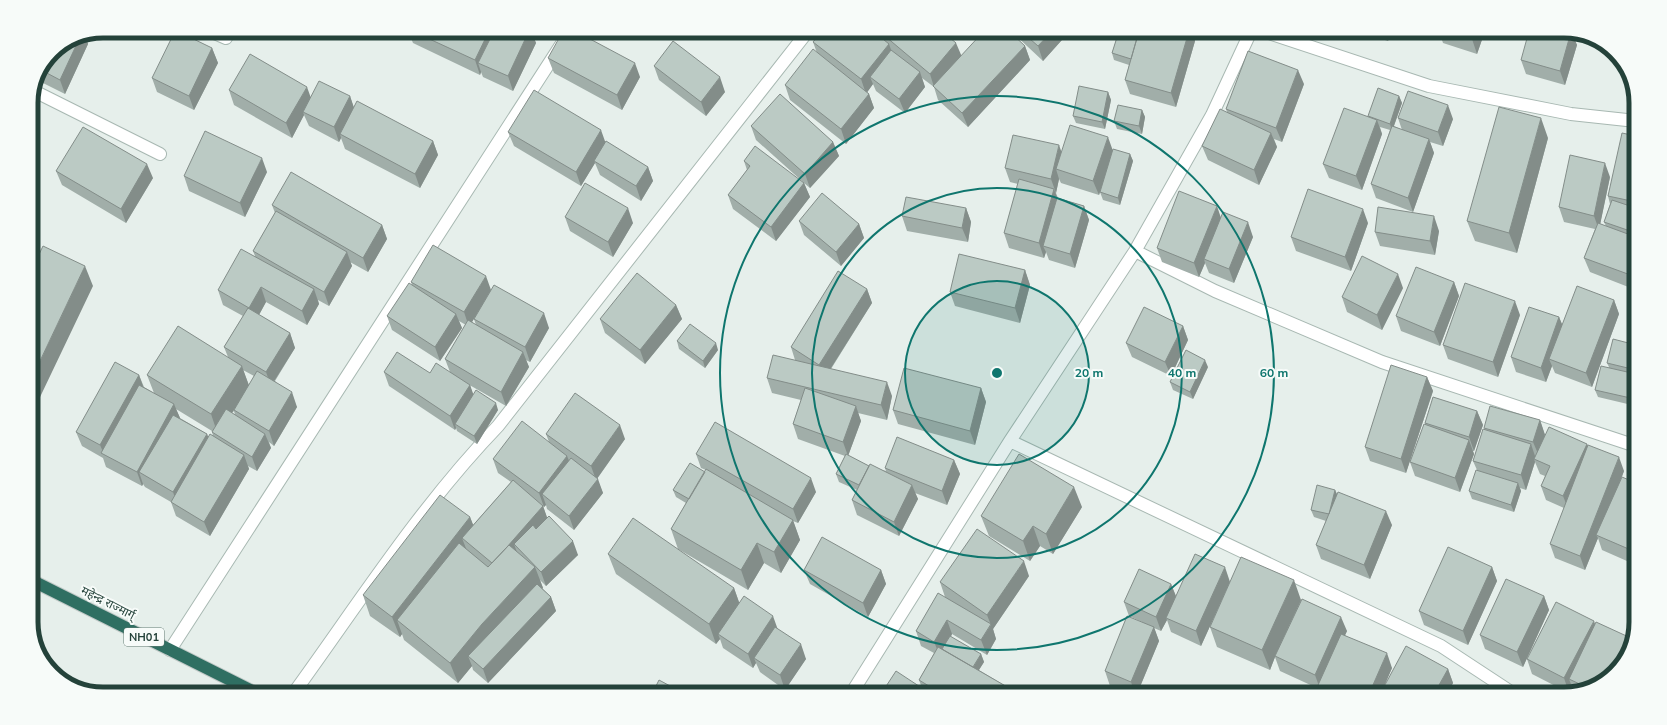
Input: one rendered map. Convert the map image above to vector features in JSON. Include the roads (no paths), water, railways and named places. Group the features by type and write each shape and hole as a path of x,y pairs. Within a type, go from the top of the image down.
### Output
{"highway":[{"name":"महेन्द्र राज्मार्ग्","path":"38,584 244,687"}],"street":[{"path":"170,650 565,38"},
{"path":"298,687 391,556 475,450 498,426 803,38"},
{"path":"854,687 1010,440 1135,251 1212,115 1248,38"},
{"path":"1284,38 1429,86 1572,114 1629,119"},
{"path":"39,93 160,154"},
{"path":"1135,251 1215,291 1382,362 1629,444"},
{"path":"1010,440 1440,646 1503,687"}]}
